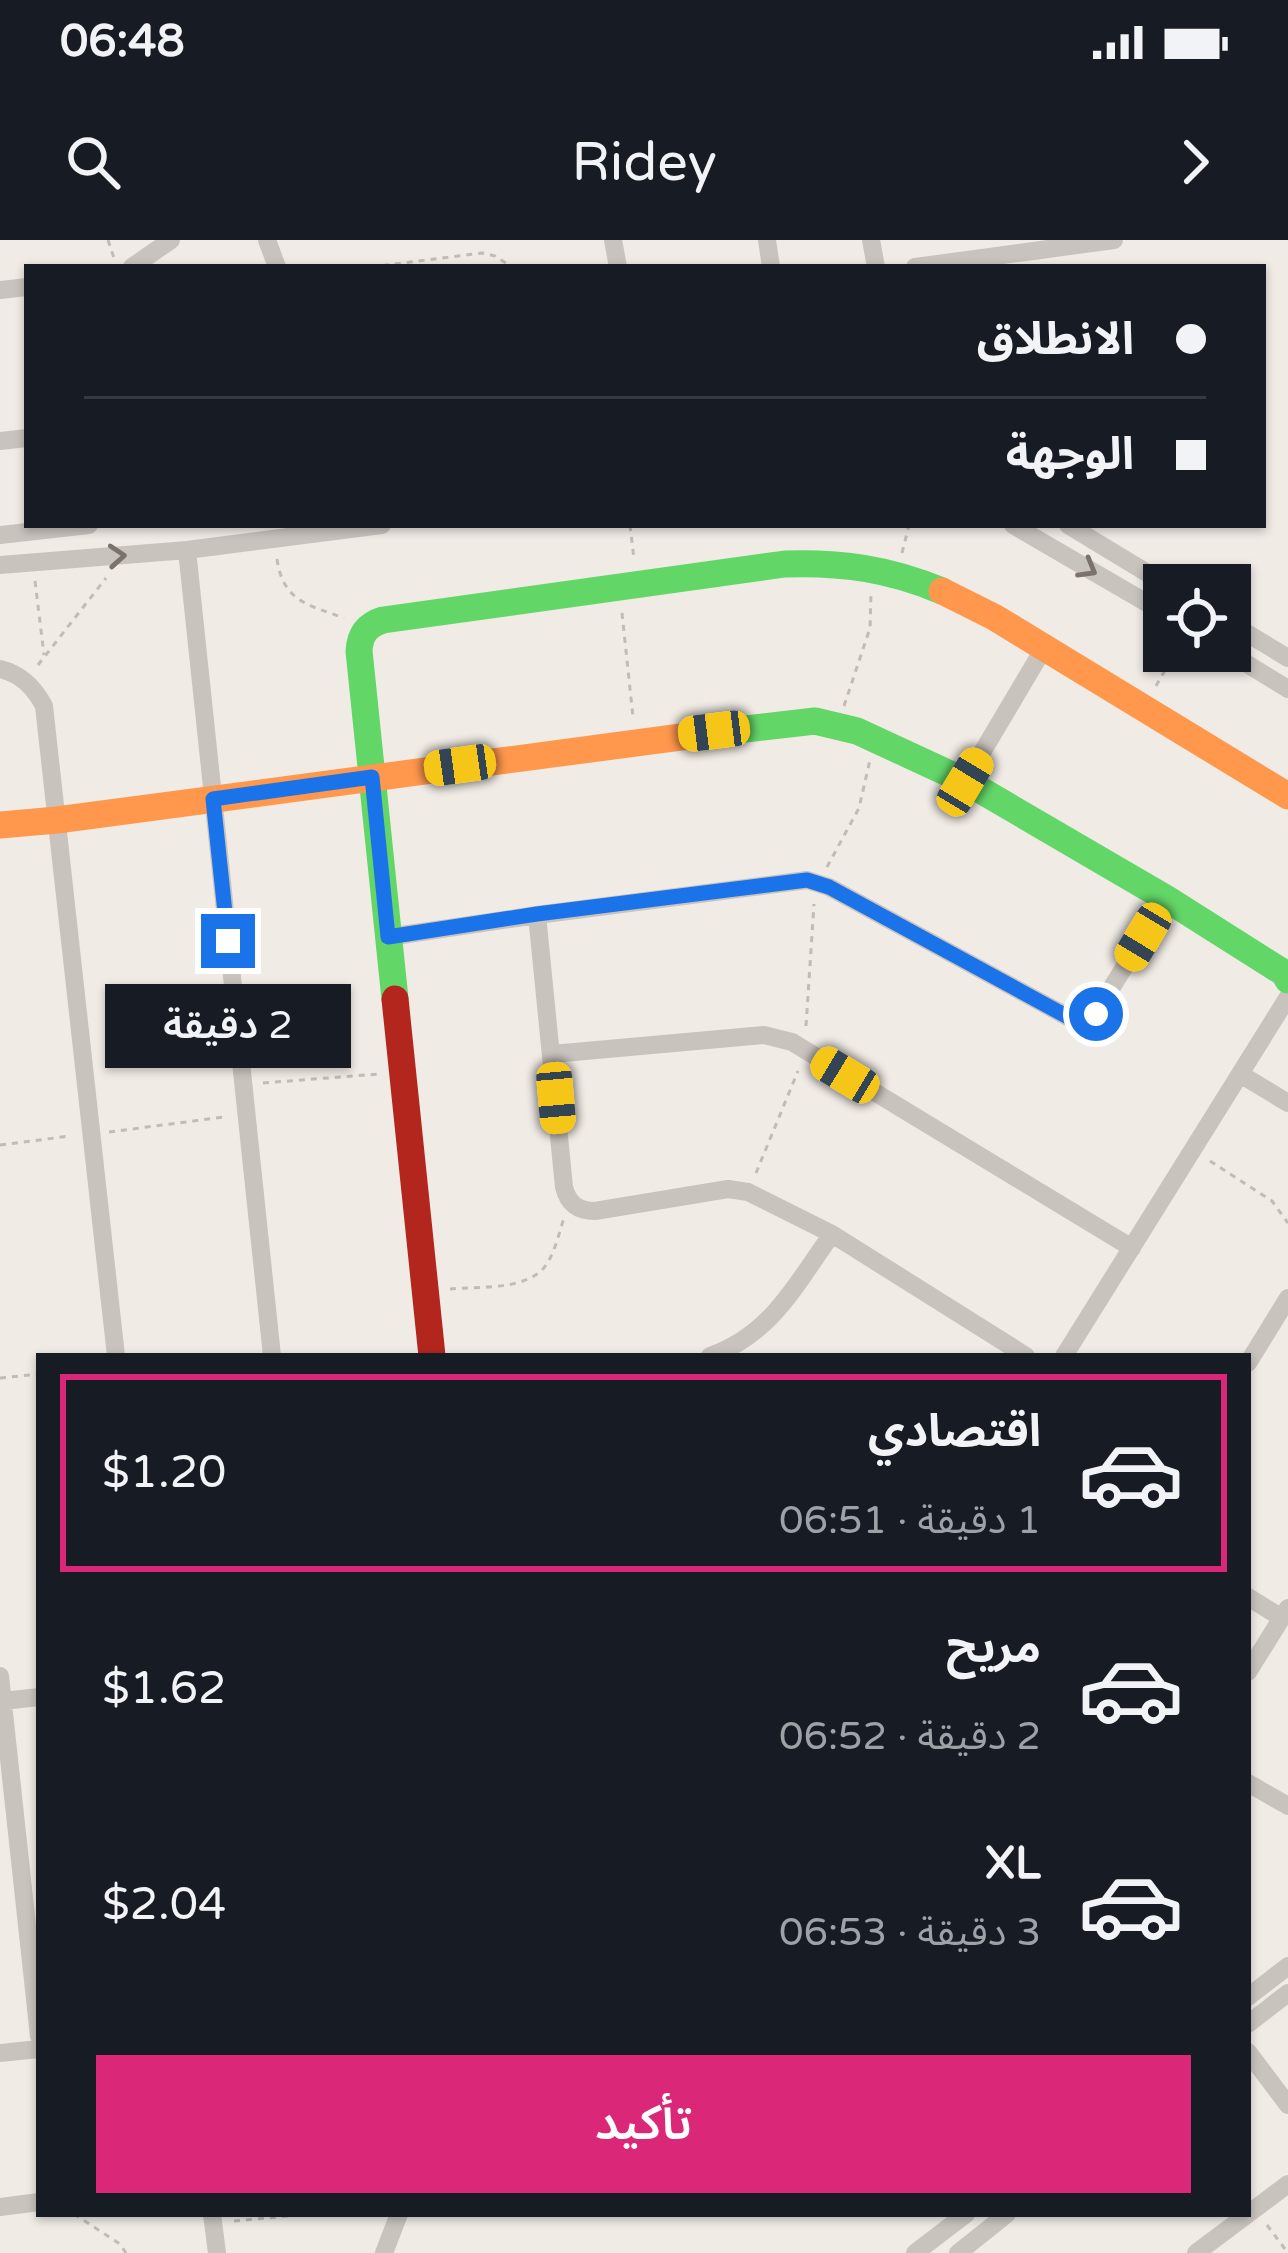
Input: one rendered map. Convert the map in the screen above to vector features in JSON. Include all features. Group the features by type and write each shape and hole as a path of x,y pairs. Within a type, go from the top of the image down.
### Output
{"street":[{"path":"136,264 171,240"},
{"path":"937,264 1114,240"},
{"path":"0,535 62,528"},
{"path":"0,565 187,550 359,528"},
{"path":"1017,528 1143,602"},
{"path":"1073,528 1143,570"},
{"path":"187,550 272,1353"},
{"path":"432,1353 359,642 367,626 785,564 843,563 885,570 944,590 994,617 1288,796"},
{"path":"1251,636 1288,658"},
{"path":"965,782 1044,648"},
{"path":"1251,666 1288,689"},
{"path":"0,669 27,681 44,706 116,1353"},
{"path":"0,825 792,722 838,725 965,782 1167,898 1288,980"},
{"path":"388,937 791,881 820,883 1079,1023 1096,1014 1167,898"},
{"path":"537,914 564,1187 570,1202 595,1211 728,1190 748,1192 832,1234 1021,1353"},
{"path":"1066,1353 1288,997"},
{"path":"552,1054 764,1034 792,1042 1132,1248"},
{"path":"1240,1074 1288,1103"},
{"path":"719,1353 755,1334 832,1234"},
{"path":"1251,1358 1288,1298"},
{"path":"1251,1599 1283,1623 1251,1668"},
{"path":"0,1676 36,2008"},
{"path":"3,1701 36,1697"},
{"path":"1251,1786 1288,1806"},
{"path":"1251,1994 1288,1966"},
{"path":"1251,2022 1288,1994"},
{"path":"0,2053 36,2049"},
{"path":"1251,2056 1288,2105"},
{"path":"1251,2212 1288,2184"},
{"path":"0,2207 36,2202"},
{"path":"384,2253 398,2217"},
{"path":"916,2253 962,2217"},
{"path":"958,2253 1003,2217"},
{"path":"1196,2253 1244,2217"},
{"path":"213,2218 217,2253"}],"path":[{"path":"395,264 482,253 507,264"},
{"path":"630,528 636,741"},
{"path":"838,725 885,570 907,528"},
{"path":"274,539 280,578 289,592 367,626"},
{"path":"27,681 123,556"},
{"path":"32,562 45,656"},
{"path":"1143,708 1164,672"},
{"path":"748,1192 804,1050 813,908 820,883 860,808 874,740"},
{"path":"244,1084 402,1072"},
{"path":"0,1145 247,1114"},
{"path":"1193,1150 1272,1201 1288,1223"},
{"path":"425,1292 517,1282 537,1274 550,1256 570,1202"},
{"path":"0,1378 36,1374"},
{"path":"1255,2209 1288,2253"},
{"path":"79,2217 126,2253"}],"traffic: fast":[{"path":"395,999 359,651 369,628 383,620 785,564 865,568 942,591"},
{"path":"711,733 815,721 857,731 965,781 1167,899 1288,980"}],"traffic: slow":[{"path":"942,591 994,617 1288,796"},
{"path":"0,825 711,733"}],"traffic: jam":[{"path":"395,999 432,1353"}],"route":[{"path":"228,941 213,799 372,777 388,937 807,880 829,887 1079,1023 1096,1014"}]}
